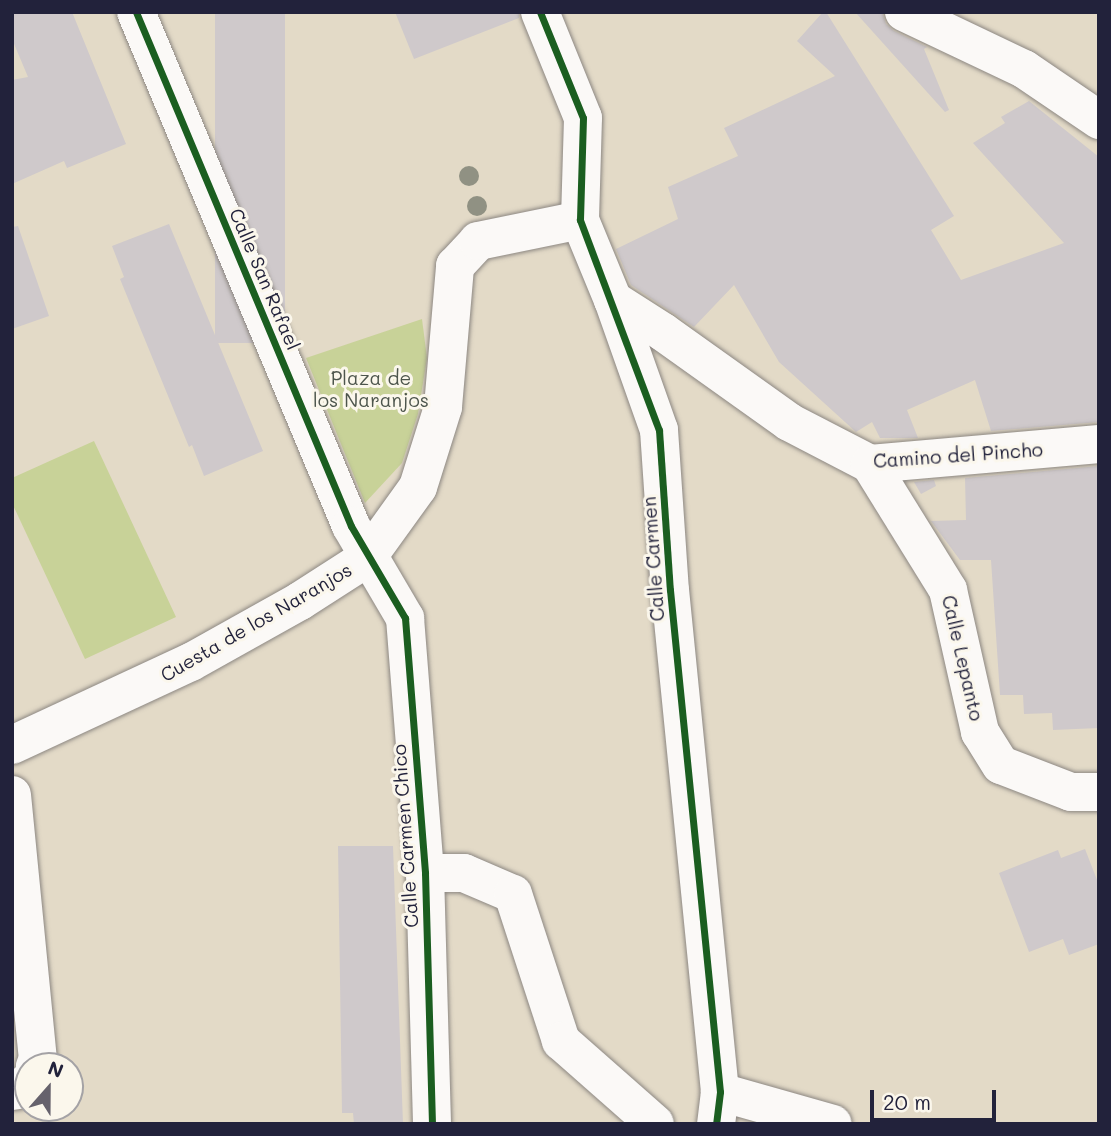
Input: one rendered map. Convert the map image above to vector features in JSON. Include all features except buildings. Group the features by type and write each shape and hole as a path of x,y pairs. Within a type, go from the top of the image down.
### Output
{"street":[{"name":"Calle San Rafael","path":"136,12 367,558"},
{"name":"Calle Carmen","path":"540,12 583,118 580,220 613,300 659,430 671,604 718,1108"},
{"path":"904,12 1024,68 1099,120"},
{"name":"Cuesta de los Naranjos","path":"12,745 191,662 300,601 367,558 418,486 443,407 455,266 478,241 580,220"},
{"name":"Camino del Pincho","path":"613,300 663,332 789,422 870,464 1099,444"},
{"name":"Calle Lepanto","path":"870,464 948,590 980,732 1001,765 1071,792 1099,792"},
{"name":"Calle Carmen Chico","path":"367,558 405,618 425,873 432,1124"},
{"path":"12,795 36,1052"},
{"path":"425,873 464,873 513,894 561,1041 654,1124"},
{"path":"718,1108 833,1124"}],"green space":[{"name":"Plaza de los Naranjos","path":"422,319 427,358 418,414 402,463 365,503 306,358"},
{"path":"94,441 176,617 85,659 12,503 12,478"}],"cycle path":[{"path":"136,12 351,526 405,618 425,873 432,1124"},
{"path":"540,12 583,118 580,220 659,430 670,590 720,1092 716,1124"}]}
